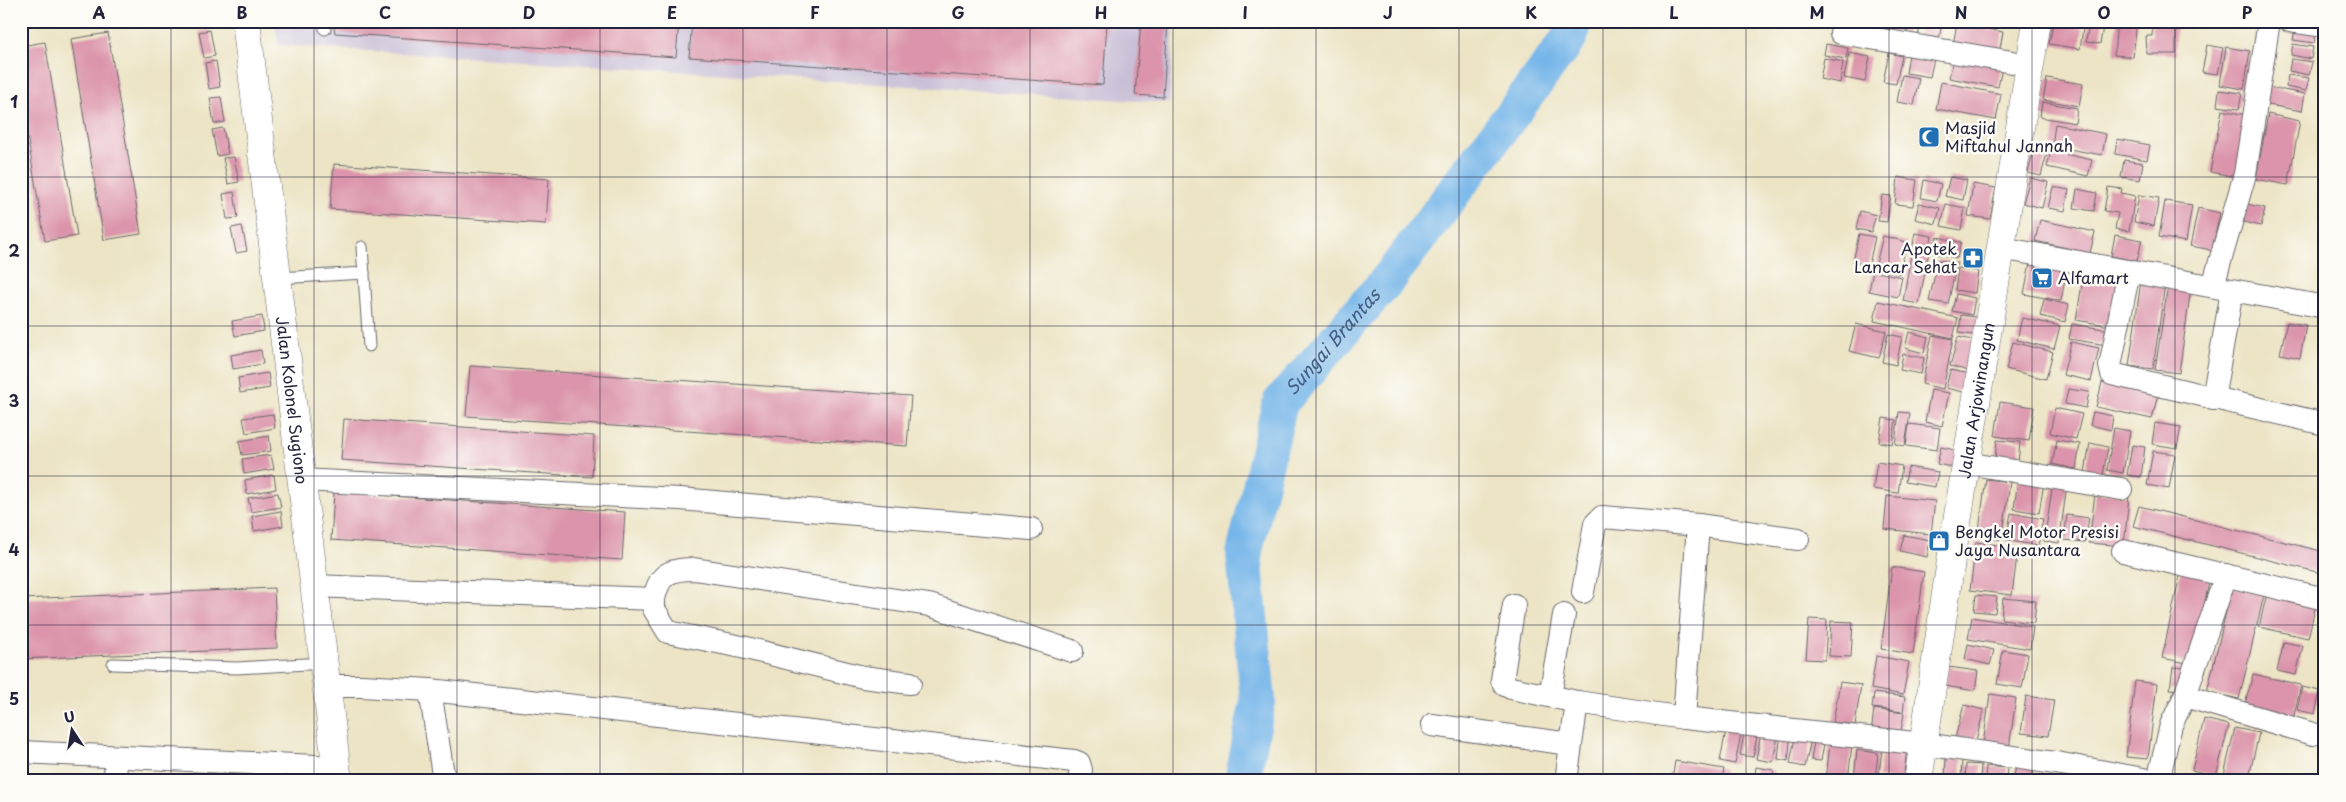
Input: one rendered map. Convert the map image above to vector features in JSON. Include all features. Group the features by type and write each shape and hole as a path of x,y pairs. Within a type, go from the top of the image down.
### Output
{"main road":[{"name":"Jalan Kolonel Sugiono","path":"246,21 337,774"},
{"name":"Jalan Arjowinangun","path":"1918,781 1966,463 2037,21"}],"street":[{"path":"2214,399 2223,289 2245,174 2268,21"},
{"path":"2290,21 2325,26"},
{"path":"1841,33 2030,65"},
{"path":"2001,248 2325,307"},
{"path":"2129,271 2111,372 2116,376 2325,424"},
{"path":"1966,463 2121,489"},
{"path":"301,480 680,499 1031,529"},
{"path":"1583,592 1595,524 1599,518 1698,525 1798,539"},
{"path":"1684,718 1698,525"},
{"path":"2123,551 2325,599"},
{"path":"910,683 863,678 742,647 668,632 654,609 657,586 664,576 676,569 694,569 929,605 1072,651"},
{"path":"2158,781 2171,724 2185,696 2226,576"},
{"path":"313,586 654,599"},
{"path":"1514,606 1502,680 1505,685 1511,688 1577,702 1684,718 1924,744 2062,773 2154,781"},
{"path":"1550,696 1564,615"},
{"path":"326,683 431,696 1074,761 1079,763 1081,770 1079,781"},
{"path":"431,696 444,781"},
{"path":"2185,696 2313,734"},
{"path":"1566,781 1577,702"},
{"path":"1432,725 1570,744"},
{"path":"21,752 117,758 214,771 337,774"},
{"path":"114,781 117,758"}],"lane":[{"path":"21,22 26,21"},
{"path":"362,247 369,346"},
{"path":"278,278 364,273"},
{"path":"113,664 237,668 326,683"}],"shaded area":[{"path":"275,21 1174,21 1169,103 278,45"}],"building":[{"path":"333,21 679,21 676,57 335,33"},
{"path":"692,21 1107,21 1103,85 689,57"},
{"path":"1141,21 1168,21 1163,97 1135,95"},
{"path":"1866,21 1881,21 1878,36 1864,33"},
{"path":"1883,21 1909,21 1905,40 1881,35"},
{"path":"1921,21 1942,21 1939,41 1918,37"},
{"path":"2089,21 2104,21 2100,44 2086,42"},
{"path":"2117,21 2137,21 2133,57 2114,55"},
{"path":"2153,21 2176,21 2176,54 2147,54 2146,36 2152,36"},
{"path":"1957,23 2003,32 1998,59 1952,50"},
{"path":"2053,23 2083,28 2080,49 2049,44"},
{"path":"2295,29 2316,32 2314,43 2293,40"},
{"path":"210,30 215,56 204,58 199,32"},
{"path":"108,33 141,234 104,240 71,39"},
{"path":"45,42 77,236 45,241 21,99 21,46"},
{"path":"1826,44 1848,48 1846,59 1824,55"},
{"path":"2293,44 2313,47 2311,59 2291,55"},
{"path":"2207,45 2223,48 2218,74 2202,72"},
{"path":"2226,47 2250,51 2244,89 2220,85"},
{"path":"1910,48 1935,53 1930,77 1906,73"},
{"path":"1849,53 1870,57 1865,82 1844,78"},
{"path":"1889,53 1902,56 1896,84 1883,82"},
{"path":"1954,55 2003,64 1998,87 1949,78"},
{"path":"1824,58 1843,62 1840,83 1820,79"},
{"path":"2291,59 2312,62 2309,75 2289,71"},
{"path":"216,61 220,87 209,89 205,63"},
{"path":"1902,75 1919,78 1914,105 1897,102"},
{"path":"2288,75 2309,78 2306,91 2286,87"},
{"path":"2047,78 2083,84 2079,106 2043,100"},
{"path":"1941,82 2001,94 1996,120 1936,109"},
{"path":"2267,87 2305,94 2302,111 2263,104"},
{"path":"2219,90 2242,93 2239,109 2217,106"},
{"path":"221,97 225,122 214,124 210,98"},
{"path":"2042,102 2077,108 2075,123 2040,117"},
{"path":"2222,110 2251,116 2237,177 2210,172"},
{"path":"2268,114 2300,121 2288,185 2256,179"},
{"path":"2055,124 2106,134 2102,155 2052,146"},
{"path":"223,128 228,154 217,156 212,130"},
{"path":"2117,139 2150,145 2147,160 2115,154"},
{"path":"2034,149 2047,153 2041,176 2028,173"},
{"path":"2051,151 2092,160 2088,176 2047,167"},
{"path":"234,157 239,182 228,184 223,158"},
{"path":"2124,160 2143,163 2140,180 2121,177"},
{"path":"334,164 549,179 546,224 330,209"},
{"path":"1898,177 1917,180 1913,206 1895,204"},
{"path":"1950,177 1967,180 1963,200 1945,196"},
{"path":"2030,178 2048,182 2042,208 2023,203"},
{"path":"1924,180 1941,184 1937,201 1921,198"},
{"path":"1973,184 1996,188 1990,219 1968,216"},
{"path":"2053,187 2069,190 2065,211 2048,208"},
{"path":"2108,187 2122,189 2121,193 2135,196 2129,231 2115,229 2118,213 2104,211"},
{"path":"2077,189 2097,193 2094,211 2074,208"},
{"path":"234,192 238,218 227,219 223,194"},
{"path":"1882,195 1891,196 1887,222 1878,221"},
{"path":"2139,195 2159,198 2154,226 2134,222"},
{"path":"2165,201 2192,205 2186,242 2159,237"},
{"path":"1919,203 1940,208 1936,224 1915,219"},
{"path":"1946,204 1965,208 1961,230 1941,226"},
{"path":"2247,204 2265,208 2261,226 2244,222"},
{"path":"2198,208 2220,213 2212,250 2190,246"},
{"path":"1860,211 1876,215 1871,232 1856,229"},
{"path":"2040,220 2095,232 2090,253 2035,241"},
{"path":"242,226 247,251 236,253 231,228"},
{"path":"1915,233 1932,236 1919,304 1903,301"},
{"path":"1859,234 1875,237 1869,265 1853,262"},
{"path":"2115,235 2142,240 2137,261 2111,256"},
{"path":"1883,236 1907,242 1899,274 1875,268"},
{"path":"1937,237 1961,242 1957,258 1933,253"},
{"path":"1938,260 1957,263 1948,304 1929,301"},
{"path":"2030,263 2067,269 2061,301 2024,294"},
{"path":"1958,268 1978,271 1975,293 1955,290"},
{"path":"1873,271 1902,277 1898,297 1869,291"},
{"path":"2084,273 2119,279 2111,326 2076,320"},
{"path":"2141,281 2165,284 2153,369 2129,366"},
{"path":"2168,285 2191,288 2179,373 2155,370"},
{"path":"1956,294 1975,298 1972,315 1952,311"},
{"path":"2044,299 2069,305 2065,322 2040,316"},
{"path":"1878,301 1958,318 1953,338 1874,321"},
{"path":"1961,315 1983,318 1981,336 1959,333"},
{"path":"262,316 264,331 235,336 232,321"},
{"path":"2022,318 2060,326 2054,349 2017,340"},
{"path":"2287,322 2306,325 2300,358 2280,354"},
{"path":"1856,324 1886,331 1879,358 1849,351"},
{"path":"2072,324 2110,330 2107,345 2069,339"},
{"path":"1909,332 1928,337 1924,353 1905,348"},
{"path":"1888,334 1902,337 1896,365 1882,362"},
{"path":"1932,335 1953,339 1943,389 1922,384"},
{"path":"1958,337 1977,341 1969,371 1950,366"},
{"path":"2013,342 2053,352 2046,379 2006,369"},
{"path":"2071,342 2099,348 2091,381 2063,375"},
{"path":"261,350 263,364 233,369 231,355"},
{"path":"1903,354 1924,358 1921,374 1900,370"},
{"path":"470,366 911,396 907,446 466,416"},
{"path":"1950,370 1976,375 1972,394 1946,388"},
{"path":"268,373 270,388 240,393 238,378"},
{"path":"2102,382 2158,394 2152,419 2096,407"},
{"path":"2068,389 2089,392 2086,408 2065,404"},
{"path":"1931,390 1949,393 1942,426 1925,422"},
{"path":"2000,402 2034,407 2029,441 1995,436"},
{"path":"2055,408 2082,414 2076,439 2050,433"},
{"path":"1899,412 1910,413 1905,446 1895,444"},
{"path":"2093,412 2113,416 2111,430 2090,425"},
{"path":"273,414 275,428 246,433 243,418"},
{"path":"1883,418 1896,420 1892,444 1879,442"},
{"path":"344,419 594,436 592,477 341,460"},
{"path":"2155,423 2181,427 2177,448 2152,444"},
{"path":"1909,424 1940,428 1937,450 1906,446"},
{"path":"2114,428 2130,431 2123,473 2107,470"},
{"path":"269,436 271,451 242,455 239,441"},
{"path":"1997,440 2020,442 2018,463 1995,460"},
{"path":"2057,440 2080,444 2076,469 2052,464"},
{"path":"2090,443 2108,447 2103,475 2085,472"},
{"path":"2132,445 2145,447 2141,477 2127,475"},
{"path":"1941,447 1960,451 1956,468 1937,464"},
{"path":"2153,451 2175,454 2169,489 2147,485"},
{"path":"271,455 274,469 244,474 242,459"},
{"path":"1877,462 1902,466 1898,493 1873,489"},
{"path":"1908,467 1938,472 1935,487 1905,482"},
{"path":"274,475 276,489 247,494 245,480"},
{"path":"1986,479 2010,482 2002,540 1978,537"},
{"path":"2018,479 2044,483 2039,513 2014,509"},
{"path":"2053,483 2067,485 2059,543 2044,541"},
{"path":"334,492 625,512 622,560 331,540"},
{"path":"278,493 281,507 251,512 248,498"},
{"path":"2095,493 2129,496 2124,546 2089,543"},
{"path":"1887,496 1935,501 1931,534 1884,529"},
{"path":"2139,506 2325,552 2325,574 2133,526"},
{"path":"281,511 283,526 254,531 252,516"},
{"path":"2011,513 2043,519 2038,546 2006,540"},
{"path":"2067,515 2089,518 2085,542 2064,540"},
{"path":"1904,535 1930,540 1927,557 1900,551"},
{"path":"1976,542 2018,548 2012,595 1970,590"},
{"path":"1892,567 1924,572 1913,654 1881,649"},
{"path":"2181,570 2210,577 2192,664 2162,658"},
{"path":"2232,587 2264,595 2239,699 2207,692"},
{"path":"274,588 277,648 21,659 21,599"},
{"path":"2268,588 2317,600 2308,638 2259,627"},
{"path":"1976,595 1997,597 1995,613 1974,611"},
{"path":"2003,598 2036,601 2034,623 2001,619"},
{"path":"1972,617 2033,627 2030,649 1968,639"},
{"path":"1809,619 1827,620 1825,660 1806,659"},
{"path":"1831,621 1853,622 1851,657 1829,656"},
{"path":"2284,642 2303,646 2296,675 2277,671"},
{"path":"1968,644 1994,650 1990,665 1965,659"},
{"path":"2003,650 2028,654 2022,688 1997,684"},
{"path":"1876,656 1909,662 1903,695 1871,689"},
{"path":"1948,667 1978,671 1975,691 1945,686"},
{"path":"2173,667 2187,668 2185,690 2170,689"},
{"path":"2253,674 2301,685 2293,720 2244,708"},
{"path":"2135,681 2157,684 2148,759 2126,757"},
{"path":"1840,682 1861,685 1855,725 1833,722"},
{"path":"2302,687 2320,691 2315,714 2297,710"},
{"path":"1874,693 1905,697 1903,712 1872,708"},
{"path":"1990,694 2016,698 2009,749 1983,745"},
{"path":"2026,696 2054,700 2048,736 2021,733"},
{"path":"1964,705 1984,710 1974,748 1954,742"},
{"path":"1874,709 1904,713 1900,737 1871,733"},
{"path":"2204,719 2229,725 2216,776 2192,770"},
{"path":"1727,725 1742,729 1735,764 1720,761"},
{"path":"1745,728 1758,731 1753,757 1740,755"},
{"path":"1762,728 1779,731 1773,762 1756,759"},
{"path":"2235,728 2259,733 2248,781 2223,779"},
{"path":"1781,732 1791,733 1788,761 1778,759"},
{"path":"1795,736 1811,739 1805,767 1790,764"},
{"path":"1815,736 1825,738 1821,761 1811,760"},
{"path":"1830,743 1852,745 1848,781 1826,779"},
{"path":"1883,745 1907,748 1903,781 1878,778"},
{"path":"1857,750 1878,753 1875,780 1854,778"},
{"path":"1946,758 1962,759 1961,781 1945,781"},
{"path":"1675,761 1724,769 1722,781 1672,781"},
{"path":"1966,764 1981,765 1980,781 1965,781"},
{"path":"1986,766 2007,768 2006,781 1985,781"},
{"path":"2016,766 2034,768 2032,781 2013,781"},
{"path":"1756,767 1774,770 1772,781 1754,781"}],"waterway":[{"name":"Sungai Brantas","path":"1242,781 1258,701 1244,554 1280,403 1390,277 1570,37 1575,21"}],"place":[{"name":"Masjid Miftahul Jannah","path":"1929,137"},
{"name":"Apotek Lancar Sehat","path":"1973,258"},
{"name":"Alfamart","path":"2042,278"},
{"name":"Bengkel Motor Presisi Jaya Nusantara","path":"1939,541"}]}
